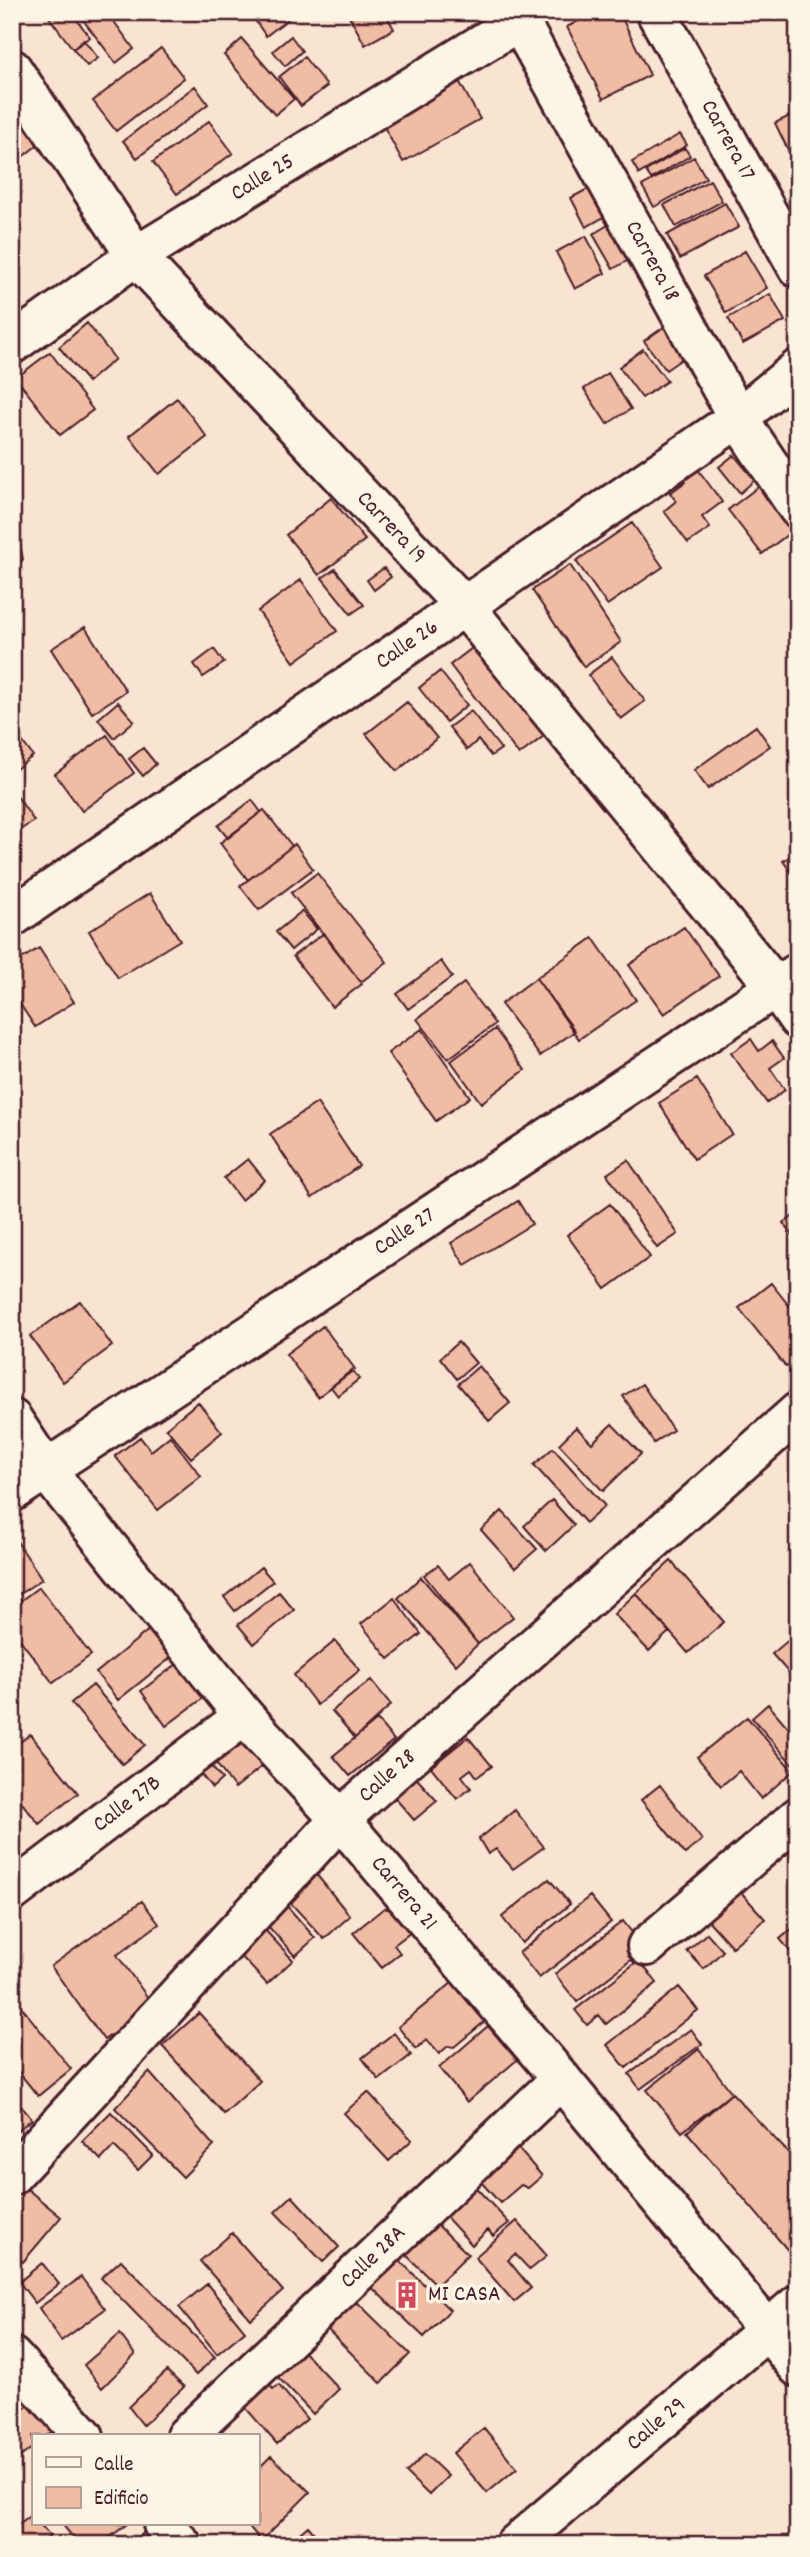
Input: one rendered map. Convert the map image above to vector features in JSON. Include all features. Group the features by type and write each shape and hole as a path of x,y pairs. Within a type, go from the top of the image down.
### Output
{"street":[{"name":"Carrera 17","path":"656,12 798,268"},
{"name":"Calle 25","path":"12,344 136,256 516,17"},
{"name":"Carrera 18","path":"516,17 738,418 798,508"},
{"name":"Carrera 19","path":"12,69 136,256 466,608 786,980 798,1019"},
{"name":"Calle 26","path":"12,917 466,608 738,418 798,369"},
{"name":"Calle 27","path":"12,1492 786,980"},
{"name":"Calle 28","path":"12,2175 340,1819 798,1412"},
{"name":"Carrera 21","path":"12,1419 46,1470 244,1716 340,1819 561,2079 798,2367"},
{"name":"Calle 27B","path":"12,1892 244,1716"},
{"path":"648,1946 798,1816"},
{"name":"Calle 28A","path":"188,2434 561,2079"},
{"name":"Calle 29","path":"515,2545 798,2304"},
{"path":"12,2357 82,2434"},
{"path":"165,2526 182,2545"}],"building":[{"path":"45,12 71,12 90,37 73,49"},
{"path":"77,12 107,12 134,49 116,63"},
{"path":"257,12 297,12 266,36 252,16"},
{"path":"347,12 385,12 394,29 365,45"},
{"path":"595,12 619,12 650,75 603,99 567,27"},
{"path":"291,36 302,51 285,66 273,51"},
{"path":"242,39 294,99 275,115 224,55"},
{"path":"84,40 98,58 87,66 73,49"},
{"path":"161,48 184,78 116,131 93,101"},
{"path":"304,57 327,86 301,106 279,77"},
{"path":"454,72 480,119 403,162 377,114"},
{"path":"195,86 208,104 137,158 123,141"},
{"path":"29,109 49,136 12,165 12,122"},
{"path":"798,112 798,148 789,152 775,123"},
{"path":"209,121 233,153 177,194 153,162"},
{"path":"680,134 687,145 639,174 632,162"},
{"path":"685,148 690,156 651,179 646,171"},
{"path":"694,157 706,178 654,207 642,186"},
{"path":"710,180 722,201 676,227 664,205"},
{"path":"597,184 611,213 586,227 571,198"},
{"path":"725,203 739,227 680,259 667,235"},
{"path":"620,218 639,254 613,269 593,234"},
{"path":"586,236 605,273 575,289 556,252"},
{"path":"745,251 767,288 726,313 704,276"},
{"path":"770,294 785,321 743,344 728,318"},
{"path":"671,322 693,351 666,370 644,341"},
{"path":"87,323 115,359 88,382 59,347"},
{"path":"643,349 667,381 642,398 619,367"},
{"path":"50,352 93,410 60,435 16,378"},
{"path":"608,373 631,409 607,424 584,389"},
{"path":"177,398 207,437 159,474 129,436"},
{"path":"734,455 755,480 740,493 719,467"},
{"path":"691,460 722,502 702,517 710,528 688,543 664,511 676,501 670,493 685,482 676,470"},
{"path":"762,484 796,528 762,554 728,510"},
{"path":"331,498 365,540 319,575 286,535"},
{"path":"632,523 663,567 607,605 576,561"},
{"path":"12,534 19,540 23,559 12,576"},
{"path":"570,565 621,642 584,667 532,590"},
{"path":"384,568 391,577 374,590 367,580"},
{"path":"335,569 364,605 351,614 322,578"},
{"path":"301,580 337,631 294,662 258,611"},
{"path":"85,627 126,691 92,713 51,649"},
{"path":"484,639 553,729 519,755 450,665"},
{"path":"214,649 224,663 203,677 194,664"},
{"path":"612,657 645,701 621,719 588,675"},
{"path":"440,671 467,705 446,722 419,688"},
{"path":"118,702 134,721 114,738 98,719"},
{"path":"407,702 437,738 397,771 366,734"},
{"path":"471,711 501,749 491,756 478,740 467,750 449,727"},
{"path":"756,726 770,746 708,789 694,770"},
{"path":"12,728 33,756 12,772"},
{"path":"107,735 134,773 82,811 55,774"},
{"path":"143,748 156,764 143,776 129,759"},
{"path":"12,789 34,821 12,835"},
{"path":"252,800 261,812 228,838 218,826"},
{"path":"264,810 292,846 248,880 220,843"},
{"path":"295,844 313,869 259,910 240,886"},
{"path":"798,851 798,882 783,861"},
{"path":"317,873 387,962 361,982 291,893"},
{"path":"150,893 180,940 118,978 89,931"},
{"path":"302,911 317,929 291,950 276,932"},
{"path":"684,927 719,976 664,1014 629,965"},
{"path":"324,933 362,984 332,1007 293,956"},
{"path":"593,938 636,1000 579,1039 536,978"},
{"path":"39,948 74,1002 35,1027 12,992 12,965"},
{"path":"441,961 452,977 408,1009 397,994"},
{"path":"536,978 575,1031 540,1056 501,1004"},
{"path":"464,983 495,1024 448,1059 417,1019"},
{"path":"422,1029 470,1097 436,1121 388,1053"},
{"path":"495,1029 525,1070 481,1103 451,1061"},
{"path":"751,1039 759,1051 772,1041 784,1058 770,1068 785,1090 767,1103 731,1053"},
{"path":"697,1079 732,1134 694,1159 659,1103"},
{"path":"317,1103 359,1166 312,1198 270,1134"},
{"path":"248,1159 265,1180 241,1200 224,1178"},
{"path":"628,1160 678,1234 657,1248 607,1174"},
{"path":"518,1201 532,1224 465,1265 451,1243"},
{"path":"610,1204 650,1257 606,1289 567,1235"},
{"path":"798,1213 798,1242 783,1223"},
{"path":"771,1283 798,1317 798,1358 786,1367 739,1308"},
{"path":"80,1301 112,1346 63,1382 30,1336"},
{"path":"323,1326 355,1369 318,1397 286,1354"},
{"path":"458,1342 476,1363 457,1379 440,1358"},
{"path":"479,1366 510,1403 489,1421 458,1384"},
{"path":"352,1370 359,1379 338,1396 331,1387"},
{"path":"642,1384 673,1430 654,1443 623,1396"},
{"path":"198,1402 222,1432 191,1458 166,1428"},
{"path":"612,1424 641,1454 603,1491 559,1444 576,1427 592,1443"},
{"path":"170,1436 201,1476 158,1510 115,1456 140,1437 151,1451"},
{"path":"553,1448 605,1506 586,1523 534,1465"},
{"path":"552,1500 574,1525 546,1551 524,1526"},
{"path":"502,1511 537,1549 515,1568 481,1530"},
{"path":"12,1534 42,1579 12,1599"},
{"path":"671,1561 724,1622 688,1653 636,1593"},
{"path":"470,1562 513,1617 478,1644 424,1575 438,1565 449,1579"},
{"path":"261,1567 273,1581 235,1611 224,1597"},
{"path":"421,1577 478,1644 456,1665 398,1598"},
{"path":"39,1587 91,1655 53,1683 12,1629 12,1607"},
{"path":"279,1592 294,1610 254,1644 238,1625"},
{"path":"636,1593 669,1632 649,1651 614,1614"},
{"path":"394,1598 421,1634 389,1659 361,1624"},
{"path":"161,1620 183,1648 118,1700 96,1673"},
{"path":"791,1638 798,1645 796,1681 772,1654"},
{"path":"335,1641 360,1670 317,1705 294,1675"},
{"path":"189,1655 214,1690 166,1726 141,1691"},
{"path":"371,1680 391,1705 355,1738 332,1711"},
{"path":"93,1685 145,1745 122,1764 71,1703"},
{"path":"768,1704 798,1739 798,1763 794,1766 752,1718"},
{"path":"747,1717 793,1771 761,1799 739,1771 721,1786 697,1757"},
{"path":"377,1720 394,1740 350,1776 333,1756"},
{"path":"247,1729 271,1759 235,1788 211,1757"},
{"path":"30,1734 78,1793 39,1824 12,1791 12,1749"},
{"path":"468,1737 492,1766 477,1777 471,1769 462,1776 471,1788 457,1799 431,1767"},
{"path":"210,1765 222,1779 212,1788 200,1773"},
{"path":"411,1772 437,1801 414,1820 389,1791"},
{"path":"660,1785 702,1840 685,1854 641,1800"},
{"path":"515,1810 544,1847 513,1869 496,1849 488,1854 479,1839"},
{"path":"316,1874 350,1916 324,1939 285,1897"},
{"path":"549,1879 570,1904 522,1943 502,1917"},
{"path":"731,1881 765,1919 732,1947 699,1910"},
{"path":"590,1896 611,1922 539,1978 519,1953"},
{"path":"142,1901 159,1924 117,1955 153,2005 104,2040 51,1966"},
{"path":"287,1906 315,1938 295,1956 267,1925"},
{"path":"384,1908 394,1911 411,1932 394,1945 400,1953 382,1968 353,1933"},
{"path":"623,1921 645,1949 577,2002 555,1974"},
{"path":"798,1924 798,1961 780,1939"},
{"path":"264,1929 293,1960 267,1984 238,1953"},
{"path":"707,1933 723,1951 704,1969 687,1951"},
{"path":"639,1960 657,1983 606,2024 599,2015 587,2025 575,2010"},
{"path":"463,1974 495,2013 454,2047 448,2046 439,2054 427,2040 416,2049 398,2027"},
{"path":"679,1987 698,2010 626,2068 607,2045"},
{"path":"12,1995 71,2069 38,2096 12,2064"},
{"path":"199,2013 260,2081 224,2114 162,2046"},
{"path":"488,2026 517,2060 467,2102 439,2068"},
{"path":"691,2029 702,2044 640,2089 629,2074"},
{"path":"394,2033 411,2055 379,2080 362,2058"},
{"path":"699,2049 732,2093 682,2132 647,2090"},
{"path":"149,2072 214,2146 183,2177 115,2108"},
{"path":"368,2092 412,2140 389,2161 344,2113"},
{"path":"732,2093 798,2163 798,2248 791,2254 687,2132"},
{"path":"12,2095 32,2119 12,2135"},
{"path":"111,2112 153,2155 138,2170 114,2146 101,2160 82,2141"},
{"path":"510,2139 542,2176 528,2188 521,2185 500,2203 472,2172"},
{"path":"465,2176 509,2223 493,2236 488,2230 472,2245 435,2205"},
{"path":"21,2184 61,2217 23,2262 12,2253 12,2195"},
{"path":"292,2196 339,2247 323,2262 275,2212"},
{"path":"428,2216 468,2254 437,2285 398,2247"},
{"path":"517,2221 547,2256 530,2270 515,2254 508,2260 531,2288 514,2302 475,2257"},
{"path":"232,2233 283,2291 251,2319 200,2261"},
{"name":"MI CASA","path":"391,2252 450,2310 424,2337 364,2280"},
{"path":"121,2260 215,2357 196,2375 101,2278"},
{"path":"42,2263 59,2284 35,2303 19,2282"},
{"path":"81,2277 105,2309 61,2341 39,2308"},
{"path":"207,2284 245,2331 217,2354 179,2307"},
{"path":"349,2294 410,2354 381,2383 321,2323"},
{"path":"120,2334 135,2355 102,2388 84,2365"},
{"path":"298,2346 339,2389 313,2414 272,2371"},
{"path":"167,2371 184,2387 143,2425 129,2407"},
{"path":"267,2382 273,2389 279,2385 307,2419 277,2444 238,2399"},
{"path":"38,2398 60,2425 49,2434 32,2434 32,2448 14,2462 12,2418"},
{"path":"484,2428 517,2468 487,2493 453,2453"},
{"path":"425,2454 448,2476 429,2495 406,2473"},
{"path":"271,2456 310,2492 261,2541 249,2526 259,2526 259,2468"},
{"path":"32,2514 32,2526 42,2526 50,2536 40,2545 15,2545 12,2529"},
{"path":"64,2526 124,2526 100,2545 79,2545"},
{"path":"151,2526 155,2526 172,2545 129,2545"},
{"path":"308,2526 324,2545 286,2545"}],"place":[{"name":"MI CASA","path":"407,2295"}]}
